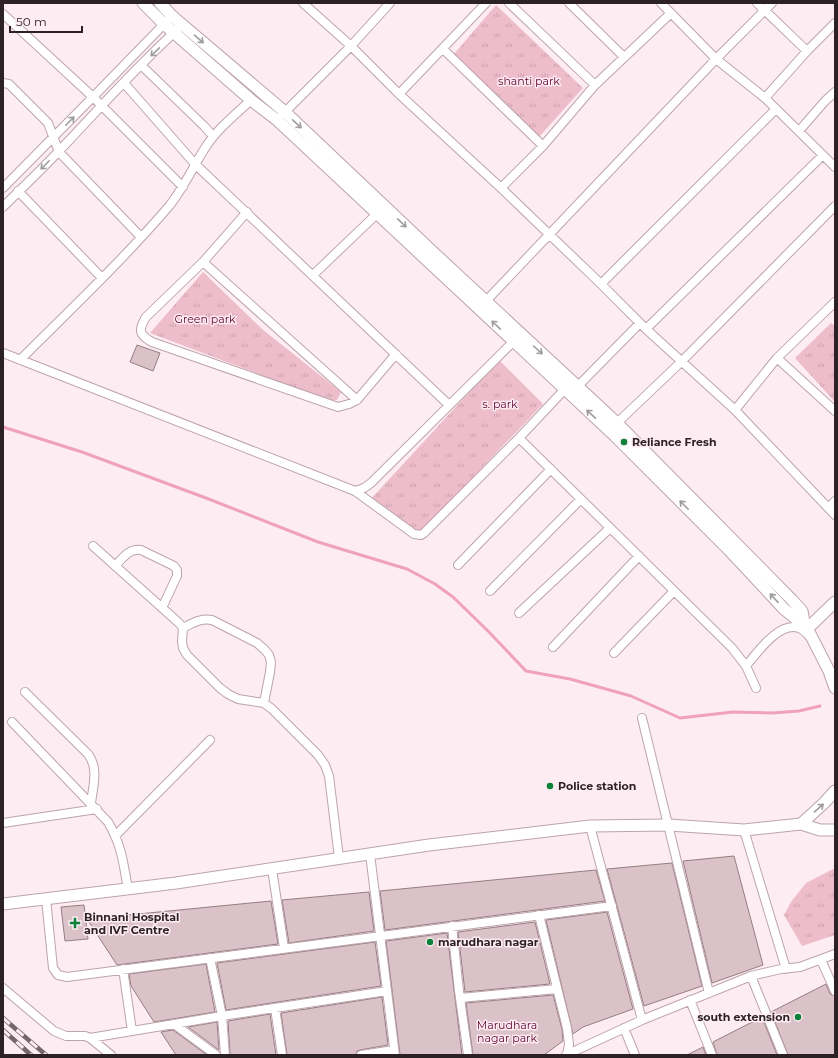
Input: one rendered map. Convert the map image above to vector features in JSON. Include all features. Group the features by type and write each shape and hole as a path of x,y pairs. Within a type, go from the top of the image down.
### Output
{"street":[{"path":"143,3 179,29 281,116 517,338 578,386 618,422 802,612 812,639 832,670 835,688"},
{"path":"160,3 168,20"},
{"path":"303,3 351,46 399,94 501,188 681,362 735,410 835,515"},
{"path":"281,116 351,46 390,3"},
{"path":"399,94 444,49 486,3"},
{"path":"509,3 595,85"},
{"path":"569,3 624,57"},
{"path":"661,3 716,59 765,98 835,167"},
{"path":"757,3 807,51"},
{"path":"486,301 716,59 772,3"},
{"path":"501,188 542,146 595,85 671,13"},
{"path":"3,14 102,105 183,187"},
{"path":"3,188 54,138 168,20"},
{"path":"765,98 807,51 835,23"},
{"path":"3,207 59,152 141,65 179,29"},
{"path":"179,29 251,100 281,116"},
{"path":"444,49 542,146"},
{"path":"141,65 213,136"},
{"path":"3,83 9,84 48,123 59,152 141,237"},
{"path":"124,83 195,164 450,405"},
{"path":"798,131 824,101 835,92"},
{"path":"20,360 141,237 183,187 195,164 213,136 251,100"},
{"path":"602,284 776,109"},
{"path":"578,386 823,155"},
{"path":"18,192 102,278"},
{"path":"618,422 681,362 835,206"},
{"path":"313,275 381,210"},
{"path":"381,210 486,301 564,390 614,436 729,550 784,609 806,625"},
{"path":"247,212 203,262 146,317 142,325 141,332 144,338 338,407 357,400 396,354"},
{"path":"203,262 357,400"},
{"path":"735,410 777,358 834,304"},
{"path":"355,491 364,488 370,483 517,338"},
{"path":"3,353 355,491 414,534 421,535 520,438 564,390"},
{"path":"777,358 835,411"},
{"path":"520,438 732,648 746,666 756,688"},
{"path":"458,565 551,469"},
{"path":"490,591 581,499"},
{"path":"828,508 835,501"},
{"path":"520,613 610,528"},
{"path":"93,546 179,622 183,628 183,648 187,655 220,688 238,699 264,703 318,755 325,765 329,776 339,858"},
{"path":"115,566 129,552 135,549 141,550 174,566 177,570 176,576 162,608"},
{"path":"553,647 639,556"},
{"path":"614,653 674,591"},
{"path":"806,625 835,602"},
{"path":"183,628 196,621 206,619 212,620 256,643 265,650 271,662 264,703"},
{"path":"746,666 770,639 787,628 800,628 812,639"},
{"path":"25,692 93,760 95,770 94,806"},
{"path":"642,718 709,994"},
{"path":"12,722 108,822 116,835 121,849 128,889"},
{"path":"116,835 210,740"},
{"path":"801,824 835,791"},
{"path":"3,823 94,806"},
{"path":"3,904 176,883 339,858 590,826 669,825 744,830 801,824 820,830 835,830"},
{"path":"590,826 642,1020"},
{"path":"744,830 786,969"},
{"path":"361,1055 395,1053 370,854"},
{"path":"272,869 284,948"},
{"path":"46,899 53,968 58,975 67,977 612,906"},
{"path":"539,915 569,1044 567,1055"},
{"path":"452,926 468,1055"},
{"path":"567,1055 642,1020 751,976 800,967 835,954"},
{"path":"210,958 222,1016 224,1055"},
{"path":"822,960 835,991"},
{"path":"123,969 132,1031"},
{"path":"751,976 783,1055"},
{"path":"3,988 60,1035 85,1036 90,1038 111,1055"},
{"path":"460,998 557,989"},
{"path":"90,1038 387,991"},
{"path":"690,1000 712,1055"},
{"path":"275,1008 282,1055"},
{"path":"174,1024 216,1055"},
{"path":"624,1028 635,1055"}],"green space":[{"name":"shanti park","path":"496,5 583,88 539,137 454,54"},
{"name":"Green park","path":"203,272 262,329 341,392 337,400 327,400 150,333"},
{"path":"831,323 835,326 835,402 795,358"},
{"name":"s. park","path":"499,360 543,404 414,539 370,500"},
{"path":"835,868 835,935 802,946 784,915 791,902 806,883"}],"building":[{"path":"137,345 160,353 153,371 130,362"},
{"path":"734,856 763,965 712,983 683,861"},
{"path":"672,863 702,986 644,1006 607,869"},
{"path":"596,870 605,901 385,930 380,891"},
{"path":"369,892 374,931 289,943 282,900"},
{"path":"271,901 278,944 117,965 87,919"},
{"path":"84,905 88,939 65,941 61,907"},
{"path":"607,912 633,1009 583,1027 573,1034 546,920"},
{"path":"535,922 550,984 465,992 458,932"},
{"path":"447,933 462,1055 400,1055 386,941"},
{"path":"375,942 381,986 226,1010 217,963"},
{"path":"206,964 215,1012 154,1022 131,986 129,974"},
{"path":"826,984 830,994 835,996 835,1055 788,1055 771,1012"},
{"name":"Marudhara nagar park","path":"553,995 562,1029 563,1041 544,1055 473,1055 466,1003"},
{"path":"382,997 388,1045 360,1050 357,1051 356,1055 287,1055 281,1013"},
{"path":"270,1014 276,1055 230,1055 228,1021"},
{"path":"762,1017 777,1055 717,1055 713,1042"},
{"path":"217,1022 219,1050 188,1027"},
{"path":"173,1030 207,1055 176,1055 161,1032"},
{"path":"703,1047 706,1055 687,1055"}],"waterway":[{"path":"3,427 82,452 206,498 318,542 407,569 435,584 453,597 526,671 570,679 631,696 680,718 733,712 772,713 799,711 820,706"}],"railway":[{"path":"3,1018 46,1055"},
{"path":"3,1030 31,1055"}],"place":[{"name":"Reliance Fresh","path":"624,442"},
{"name":"Police station","path":"550,786"},
{"name":"Binnani Hospital and IVF Centre","path":"75,923"},
{"name":"marudhara nagar","path":"430,942"},
{"name":"south extension","path":"798,1017"}]}
